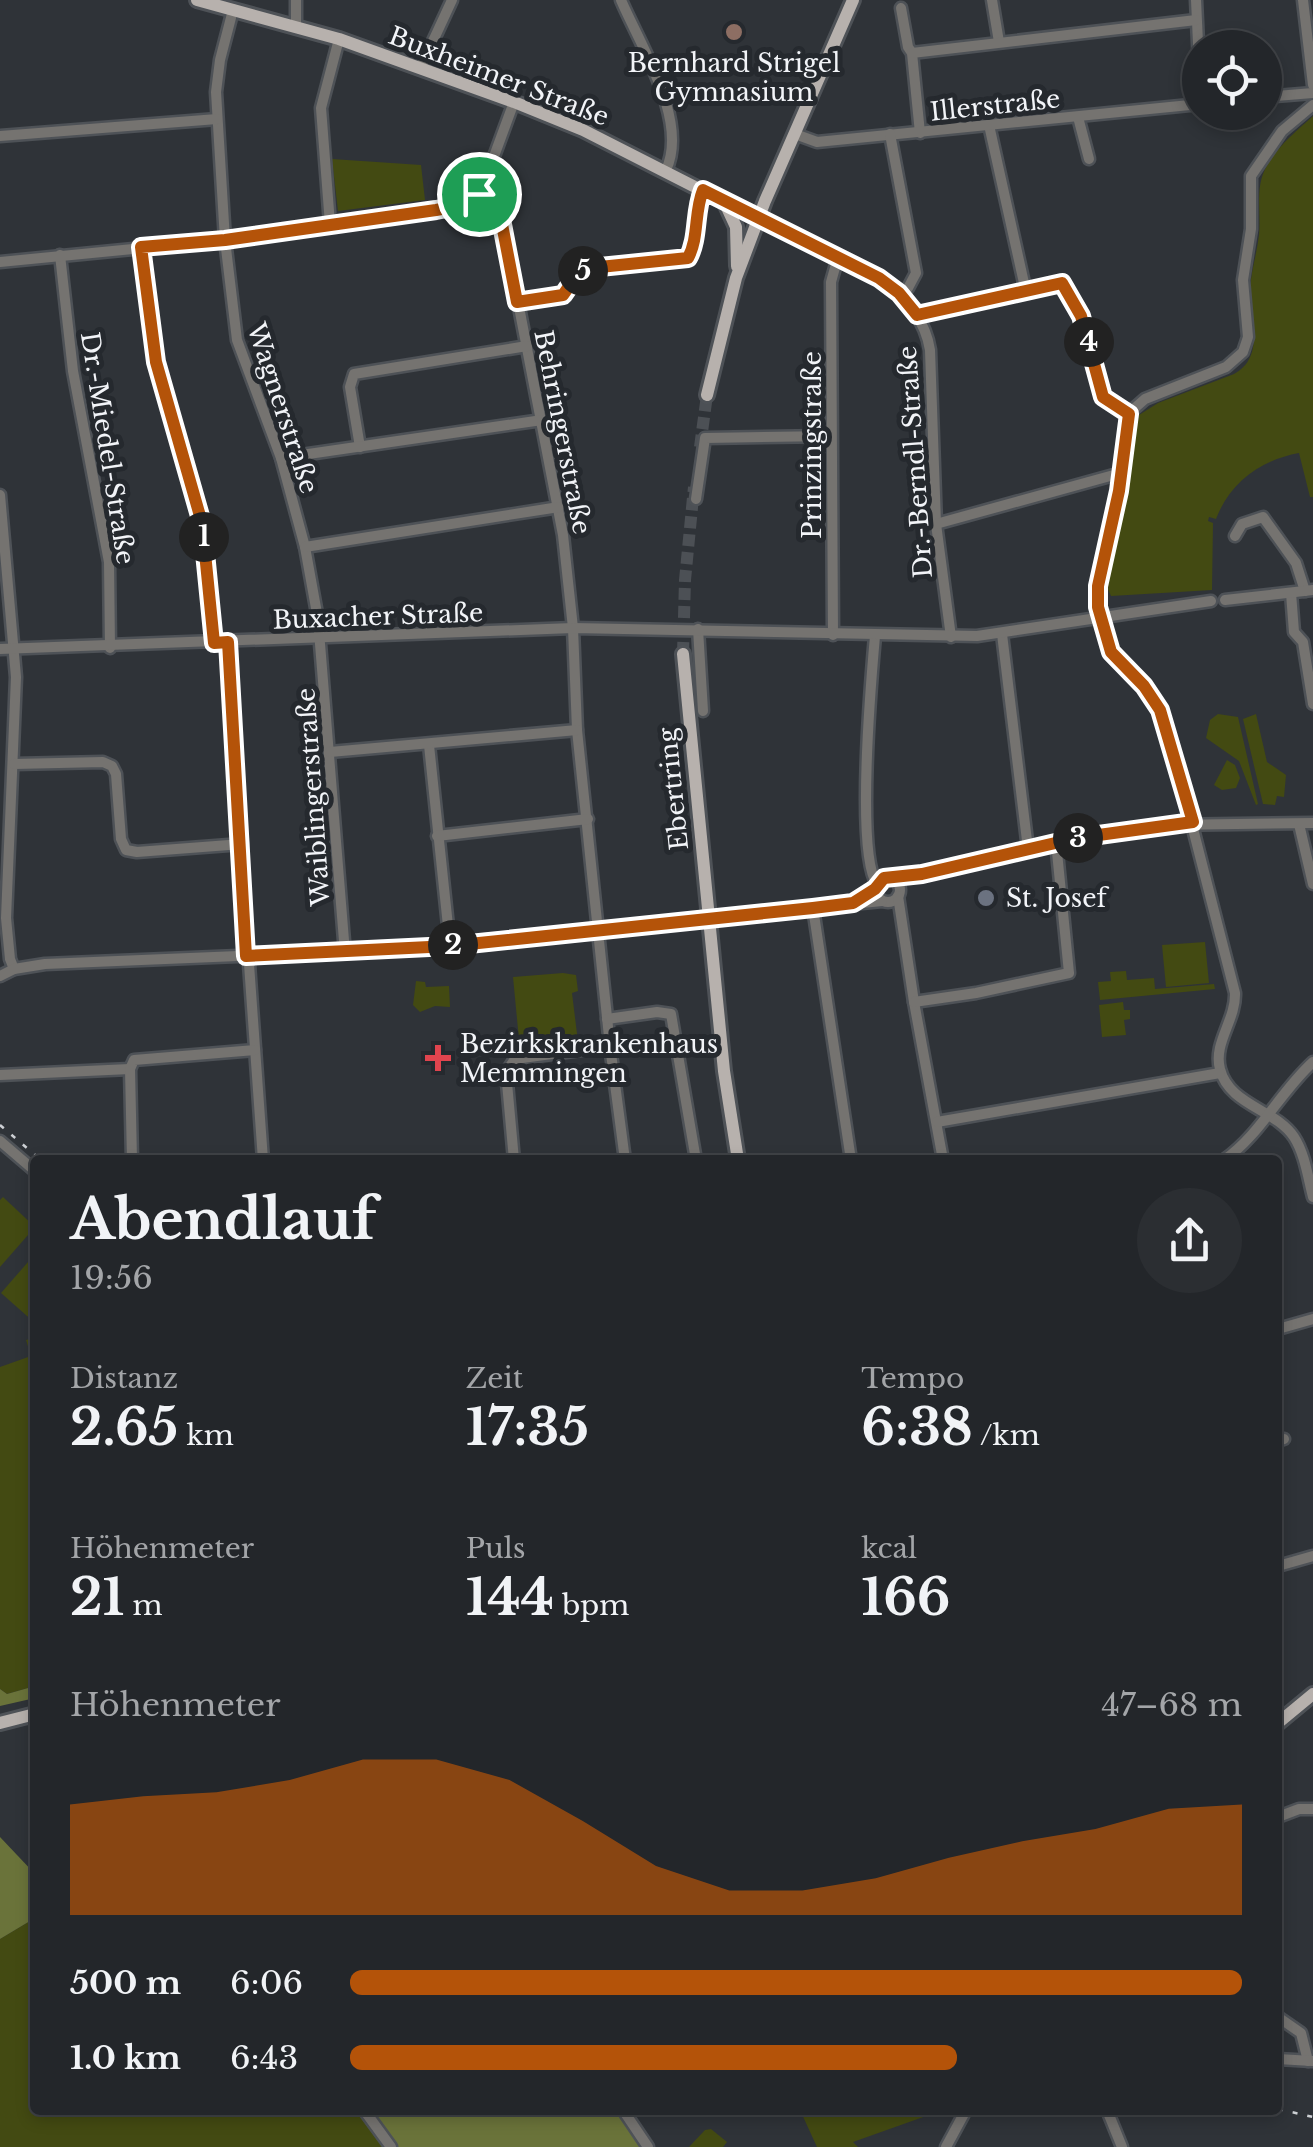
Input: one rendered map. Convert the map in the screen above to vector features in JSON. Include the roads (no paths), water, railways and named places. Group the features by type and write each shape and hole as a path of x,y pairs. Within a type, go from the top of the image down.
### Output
{"main road":[{"name":"Buxheimer Straße","path":"197,0 339,39 514,102 583,130 758,219"},
{"path":"707,396 736,278 834,36 853,0"},
{"path":"724,201 736,226 736,278"},
{"name":"Ebertring","path":"683,654 724,1071 737,1155"},
{"path":"1282,1720 1313,1694"},
{"path":"0,1724 30,1715"}],"street":[{"path":"296,0 296,27"},
{"path":"421,67 452,0"},
{"path":"621,0 672,120 673,146 666,170"},
{"path":"992,0 999,42"},
{"path":"1196,0 1197,30"},
{"path":"1303,0 1313,85"},
{"path":"902,8 912,53 920,133"},
{"name":"Wagnerstraße","path":"233,10 218,71 217,119 236,340 281,458 305,547 321,638"},
{"path":"912,53 1196,20"},
{"path":"330,224 321,108 339,39"},
{"path":"1282,96 1313,93"},
{"path":"0,262 225,240 459,206 479,194 514,102"},
{"path":"1313,104 1282,131 1250,176 1251,229 1243,280 1248,337 1243,352 1226,367 1145,398 1129,414 1098,586 1100,616 1111,652 1144,686 1160,710 1193,822 1235,993 1233,1014 1220,1048 1220,1073 1233,1092 1286,1128 1297,1142 1313,1197"},
{"name":"Illerstraße","path":"795,134 817,142 1182,106"},
{"path":"1078,116 1089,160"},
{"path":"0,136 217,119"},
{"path":"989,125 1026,292"},
{"path":"890,134 916,273 900,294"},
{"path":"517,302 563,295 577,275 590,268 688,258 703,190"},
{"name":"Behringerstraße","path":"479,194 500,214 559,507 573,628 577,730 624,1155"},
{"name":"Dr.-Berndl-Straße","path":"758,219 838,257 900,294 928,337 936,524 951,637"},
{"path":"141,247 156,362 202,523 214,643"},
{"name":"Dr.-Miedel-Straße","path":"60,255 73,370 110,562 110,648"},
{"name":"Prinzingstraße","path":"833,635 831,282 838,257"},
{"path":"917,315 1062,283 1081,316 1103,397 1129,414"},
{"path":"360,446 350,384 354,374 527,346"},
{"path":"281,458 542,420"},
{"path":"696,498 704,438 831,436"},
{"path":"936,524 1121,473"},
{"path":"0,495 14,649 14,764 4,868 7,935 14,969"},
{"path":"305,547 559,507"},
{"path":"1224,600 1309,590 1264,517 1242,524 1235,536"},
{"path":"1291,592 1294,632 1302,642 1313,704"},
{"name":"Buxacher Straße","path":"0,649 110,648 573,628 951,637 1002,634 1211,601"},
{"path":"698,630 703,712"},
{"path":"1002,634 1028,849"},
{"path":"875,636 866,826 872,878 901,924"},
{"name":"Waiblingerstraße","path":"321,638 346,953"},
{"path":"228,642 246,956 263,1155"},
{"path":"330,752 577,730"},
{"path":"428,745 450,946"},
{"path":"14,764 103,762 112,766 116,774 120,839 126,850 242,844"},
{"path":"0,779 13,779"},
{"path":"438,836 588,818"},
{"path":"853,903 891,878 1056,842 1193,822 1313,823"},
{"path":"1299,824 1313,884"},
{"path":"914,1002 1070,972 1056,842"},
{"path":"870,858 891,878 899,893 901,924 942,1155"},
{"path":"0,976 14,969 75,962 450,946 884,902 922,874"},
{"path":"813,908 850,1155"},
{"path":"607,1019 657,1012 671,1014 695,1155"},
{"path":"514,1155 506,1072 509,1063 610,1046"},
{"path":"132,1155 130,1068 138,1057 255,1050"},
{"path":"1231,1155 1249,1141 1313,1062"},
{"path":"0,1076 130,1068"},
{"path":"936,1122 1220,1073"},
{"path":"0,1141 30,1167"},
{"path":"1282,1328 1313,1319"},
{"path":"1282,1565 1313,1556"},
{"path":"1282,1816 1299,1809 1313,1809"},
{"path":"1282,2020 1301,2033 1310,2061 1282,2060"},
{"path":"368,2115 391,2147"},
{"path":"626,2115 648,2147"},
{"path":"946,2147 963,2115"},
{"path":"1109,2115 1122,2147"}],"tunnel":[{"path":"700,447 707,395"},
{"path":"683,654 694,487"}],"railway":[{"path":"0,1125 35,1155"},
{"path":"1282,2110 1313,2117"}],"place":[{"name":"Bernhard Strigel Gymnasium","path":"734,32"},
{"name":"St. Josef","path":"986,898"},
{"name":"Bezirkskrankenhaus Memmingen","path":"438,1058"}]}
